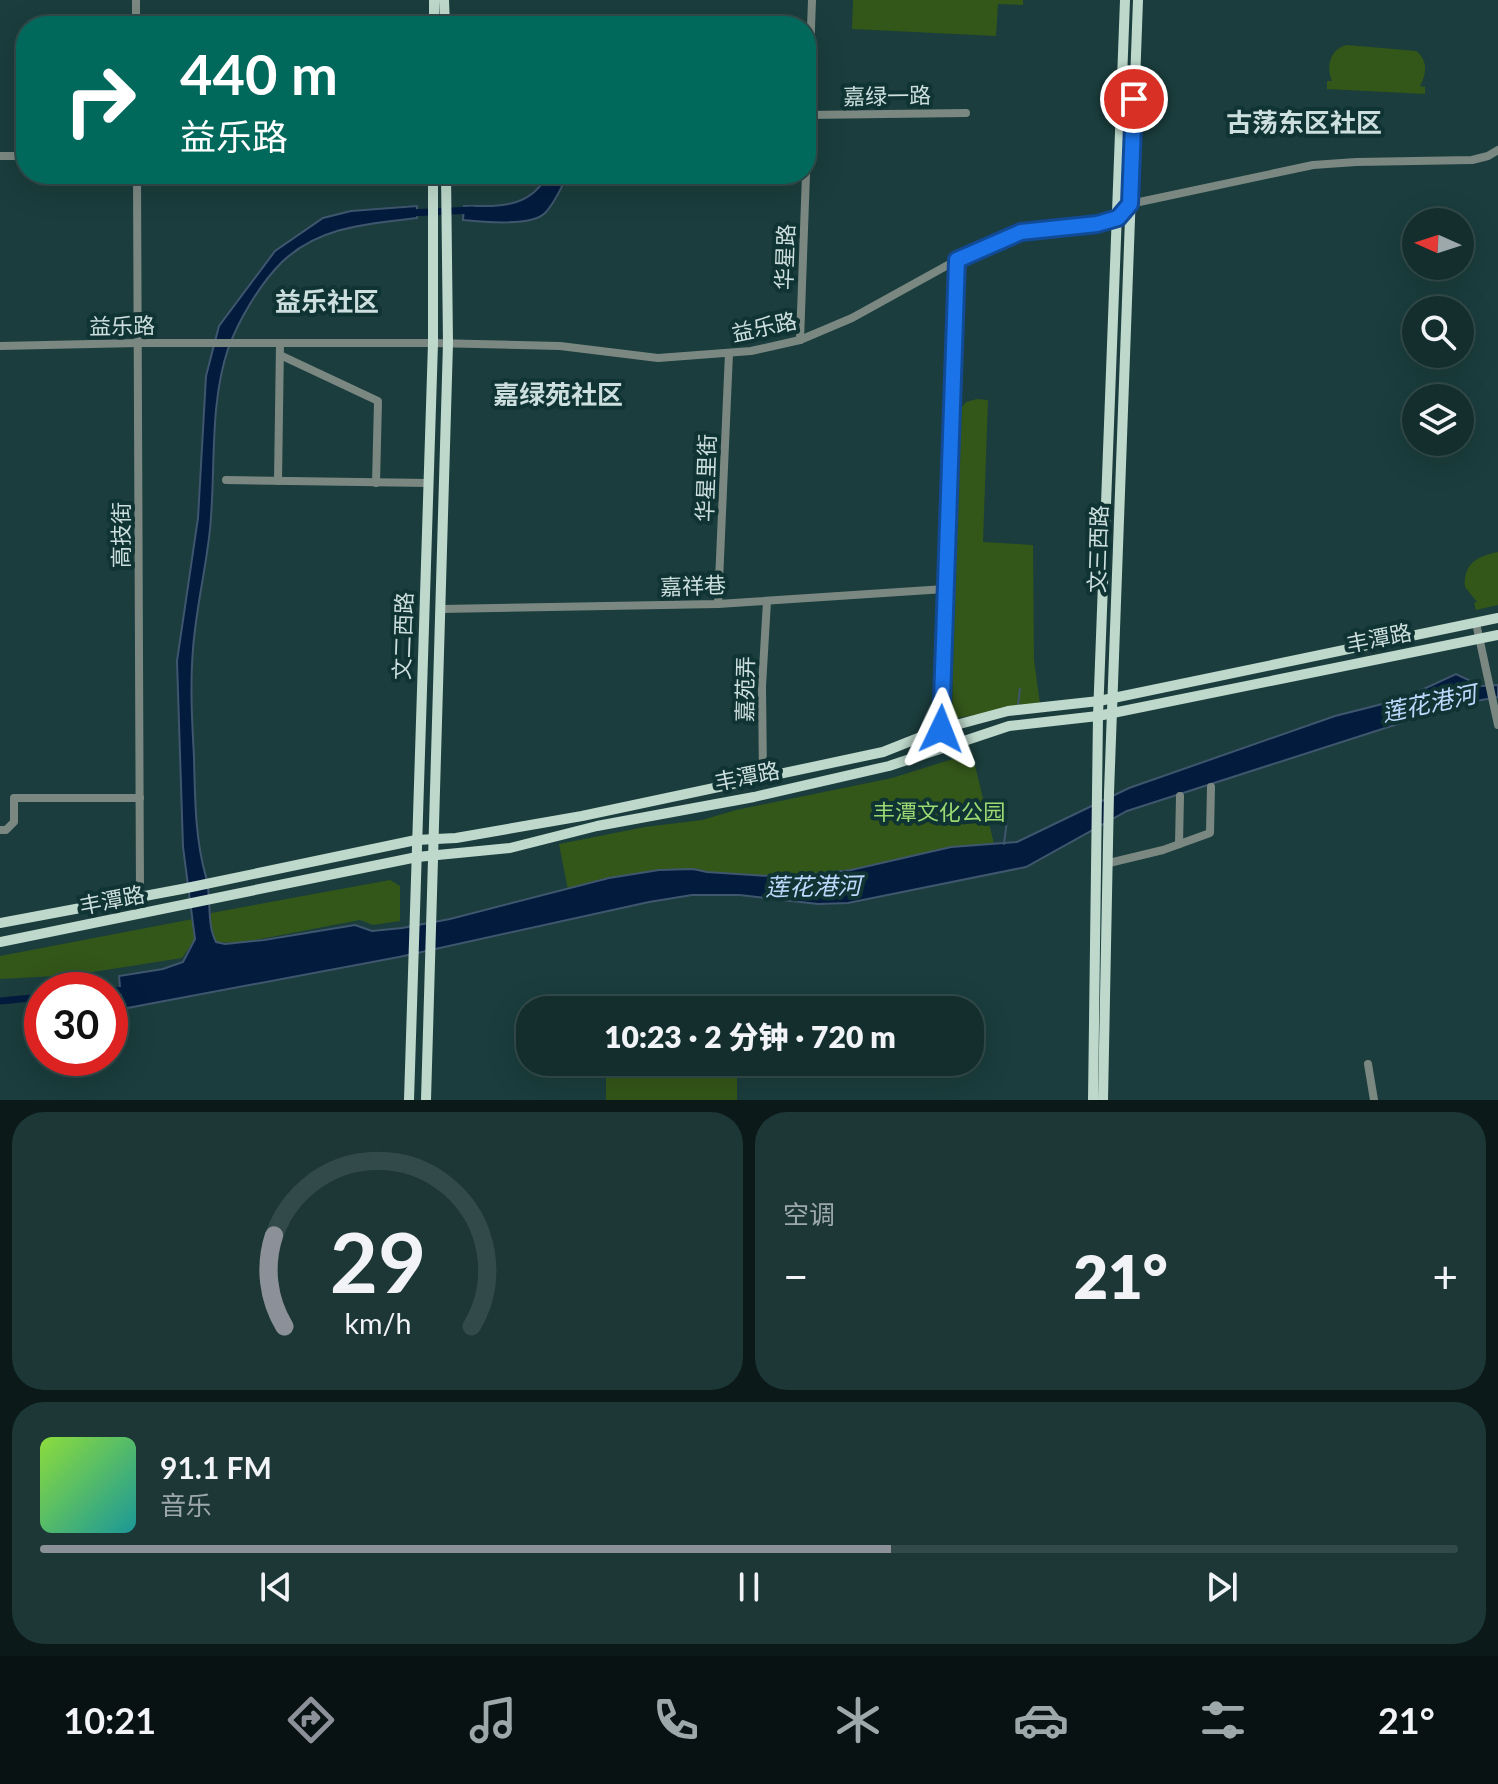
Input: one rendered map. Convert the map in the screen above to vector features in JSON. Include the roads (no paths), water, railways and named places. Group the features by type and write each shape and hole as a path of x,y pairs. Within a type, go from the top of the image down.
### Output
{"main road":[{"name":"文三西路","path":"1093,1100 1104,835 1098,716 1125,0"},
{"name":"文三西路","path":"1104,795 1113,698 1138,0"},
{"name":"文二西路","path":"409,1100 433,343 433,184"},
{"name":"文二西路","path":"426,1100 448,343 446,184"},
{"name":"丰潭路","path":"0,923 416,840 456,838 514,829 883,752 941,729 1008,711 1099,701 1498,618"},
{"name":"丰潭路","path":"0,942 417,857 510,848 597,826 754,797 875,770 1009,726 1098,716 1498,635"},
{"name":"文三西路","path":"1103,1100 1109,863 1104,835"}],"street":[{"name":"嘉绿一路","path":"816,115 966,113"},
{"path":"1118,218 1130,204 1313,165 1472,160 1498,150"},
{"name":"高技街","path":"137,184 140,895"},
{"name":"华星路","path":"800,340 806,184"},
{"name":"益乐路","path":"0,346 448,343 560,346 658,358 729,353 800,340 852,318 957,260 1021,232 1097,224 1118,218"},
{"path":"941,729 957,260"},
{"path":"278,481 280,343"},
{"name":"华星里街","path":"718,604 729,353"},
{"path":"280,355 378,401 376,483"},
{"path":"226,480 429,483"},
{"name":"嘉祥巷","path":"441,609 718,604 945,589"},
{"name":"嘉苑弄","path":"763,777 762,686 767,601"},
{"path":"1476,623 1498,725"},
{"path":"1109,863 1210,833 1211,787"},
{"path":"1179,844 1180,796"},
{"path":"0,830 6,830 14,822 14,798 140,798"},
{"path":"1368,1064 1374,1100"}],"water":[{"path":"563,184 552,204 538,217 506,222 463,220 464,206 501,205 523,200 541,185"},
{"path":"417,206 417,218 345,229 297,250 282,262 258,291 228,349 222,371 216,415 210,529 194,634 192,676 195,803 211,927 216,942 264,940 355,925 372,931 402,928 450,919 609,878 659,870 693,869 785,877 851,870 951,847 1017,842 1129,788 1335,716 1402,699 1456,674 1481,686 1498,685 1498,697 1460,704 1127,811 1026,867 848,903 818,904 739,895 692,895 399,957 128,1008 128,975 183,962 195,939 183,847 177,661 198,518 206,376 219,326 275,251 323,218 351,211"}],"waterway":[{"path":"409,213 473,210"},
{"path":"1018,705 1020,689"},
{"path":"1004,844 1007,820"},
{"name":"莲花港河","path":"0,1001 24,999"}],"district":[{"name":"古荡东区社区","path":"1304,123"},
{"name":"益乐社区","path":"327,302"},
{"name":"嘉绿苑社区","path":"558,395"}],"park label":[{"name":"丰潭文化公园","path":"939,812"}]}
